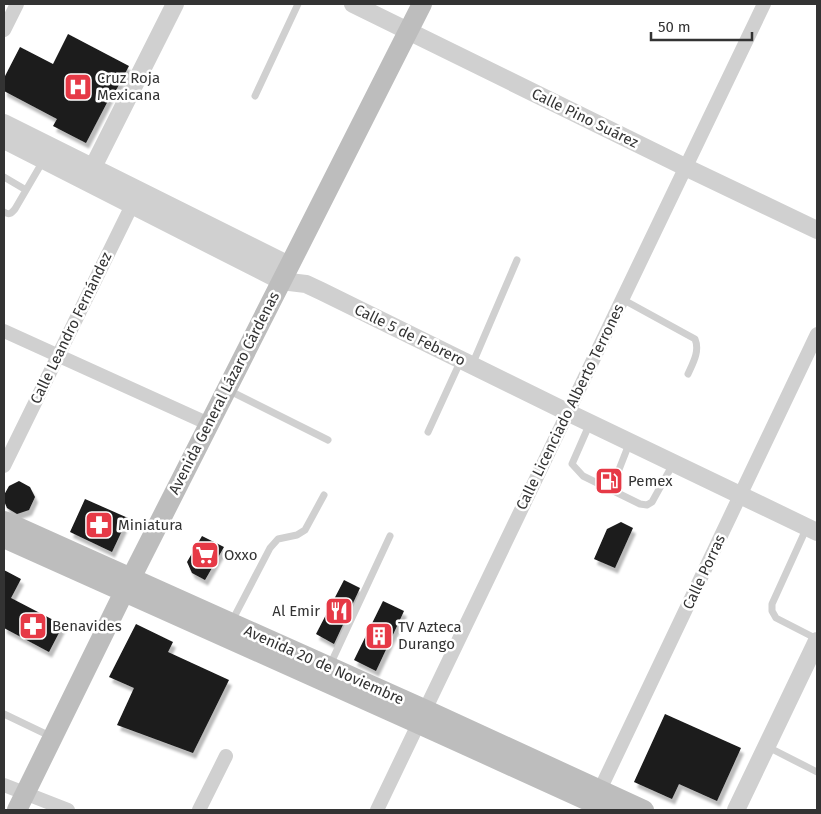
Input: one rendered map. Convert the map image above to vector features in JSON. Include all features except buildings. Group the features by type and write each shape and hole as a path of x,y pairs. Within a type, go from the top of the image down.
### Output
{"main road":[{"name":"Avenida General Lázaro Cárdenas","path":"21,802 226,389 422,4"},
{"name":"Avenida 20 de Noviembre","path":"4,521 128,585 422,717"},
{"name":"Avenida 20 de Noviembre","path":"4,538 231,623 329,667 422,717 598,804 644,810"}],"street":[{"path":"4,30 17,4"},
{"path":"89,175 175,4"},
{"name":"Calle Pino Suárez","path":"353,4 817,230"},
{"name":"Calle Licenciado Alberto Terrones","path":"377,810 764,4"},
{"name":"Calle 5 de Febrero","path":"4,123 47,153 89,175 306,284 812,530"},
{"name":"Calle 5 de Febrero","path":"4,140 47,153"},
{"name":"Calle Leandro Fernández","path":"4,466 135,198"},
{"path":"4,331 209,424"},
{"name":"Calle Porras","path":"598,804 817,334"},
{"path":"736,810 817,640"},
{"path":"199,810 226,756"},
{"path":"4,786 21,802 68,810"}],"lane":[{"path":"255,96 298,4"},
{"path":"4,212 7,214 13,212 47,153"},
{"path":"4,177 26,190"},
{"path":"428,432 467,363 517,260"},
{"path":"622,299 695,339 698,345 688,374"},
{"path":"226,389 328,440"},
{"path":"590,423 572,464 583,476 640,504 647,505 652,502 674,463"},
{"path":"611,490 630,442"},
{"path":"231,623 270,548 278,540 297,535 305,530 324,495"},
{"path":"812,530 772,604 772,611 776,618 817,640"},
{"path":"329,667 390,536"},
{"path":"4,714 53,737"},
{"path":"766,746 817,772"}],"place":[{"name":"Cruz Roja Mexicana","path":"78,87"},
{"name":"Pemex","path":"609,481"},
{"name":"Miniatura","path":"99,525"},
{"name":"Oxxo","path":"205,555"},
{"name":"Al Emir","path":"339,611"},
{"name":"Benavides","path":"33,626"},
{"name":"TV Azteca Durango","path":"379,636"}]}
